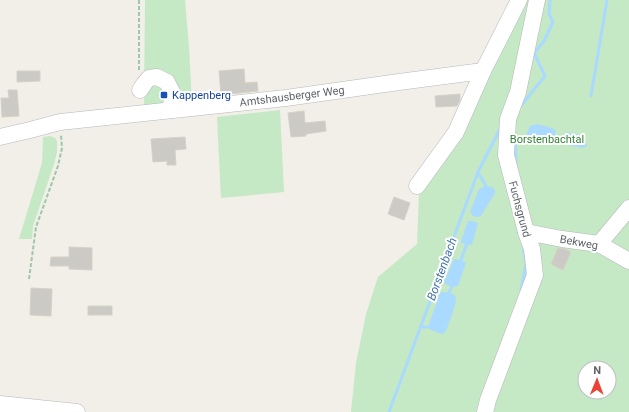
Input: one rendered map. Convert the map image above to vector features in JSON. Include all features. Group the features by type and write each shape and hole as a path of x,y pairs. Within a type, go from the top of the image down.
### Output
{"street":[{"path":"417,186 456,132 483,71 519,0"},
{"name":"Fuchsgrund","path":"485,412 488,400 535,275 532,249 526,232 506,156 508,119 518,92 537,0"},
{"name":"Amtshausberger Weg","path":"0,137 60,122 286,98 483,71"},
{"path":"133,115 139,84 144,84 149,78 158,77 166,82 172,92 171,110"},
{"path":"600,244 629,208"},
{"name":"Bekweg","path":"526,232 600,244 629,261"},
{"path":"0,404 77,412"}],"path":[{"path":"139,0 139,84"},
{"path":"29,279 36,227 58,166 62,148 60,122"}],"green space":[{"path":"145,0 185,0 192,103 144,108"},
{"name":"Borstenbachtal","path":"521,0 629,0 629,412 351,412 356,363 366,314 378,277 417,244 419,193"},
{"path":"280,110 284,192 221,198 217,117"},
{"path":"50,136 55,138 57,141 57,152 33,226 32,239 19,239 42,163 43,137"}],"water":[{"path":"537,124 552,128 556,131 554,141 540,143 527,139 527,133 530,126"},
{"path":"567,132 578,134 584,139 587,146 582,148 564,144 562,138"},
{"path":"486,186 492,187 495,190 495,193 481,216 475,217 470,212 479,189"},
{"path":"468,221 478,223 472,245 461,243"},
{"path":"454,259 466,263 458,286 449,286 444,283"},
{"path":"440,293 453,294 456,298 451,318 446,331 443,334 429,329 429,324"}],"building":[{"path":"244,69 245,83 257,82 258,91 221,95 219,71"},
{"path":"17,71 40,71 40,81 17,82"},
{"path":"8,90 17,90 19,116 2,117 1,98 9,98"},
{"path":"460,94 460,100 457,106 436,107 435,96"},
{"path":"304,111 305,123 325,121 326,131 306,134 306,136 291,137 288,113"},
{"path":"185,137 186,149 175,150 176,165 167,165 167,161 153,162 151,139"},
{"path":"394,197 410,203 404,220 388,214"},
{"path":"69,247 92,248 92,270 69,269 69,266 50,266 51,257 69,257"},
{"path":"558,248 571,252 563,270 551,264"},
{"path":"31,288 52,289 51,316 30,315"},
{"path":"88,306 112,306 112,315 88,315"}],"waterway":[{"name":"Borstenbach","path":"520,107 545,76 534,53 544,41 553,22 549,14 550,0"},
{"path":"591,96 607,0"},
{"name":"Borstenbach","path":"389,412 478,172 500,129"},
{"name":"Borstenbach","path":"515,137 516,164"},
{"path":"478,172 486,186 484,190"},
{"path":"460,263 468,240"},
{"name":"Borstenbach","path":"521,290 526,264 523,246"},
{"path":"448,295 453,284"},
{"path":"421,327 429,327 433,325"}],"place":[{"name":"Kappenberg","path":"164,95"}]}
